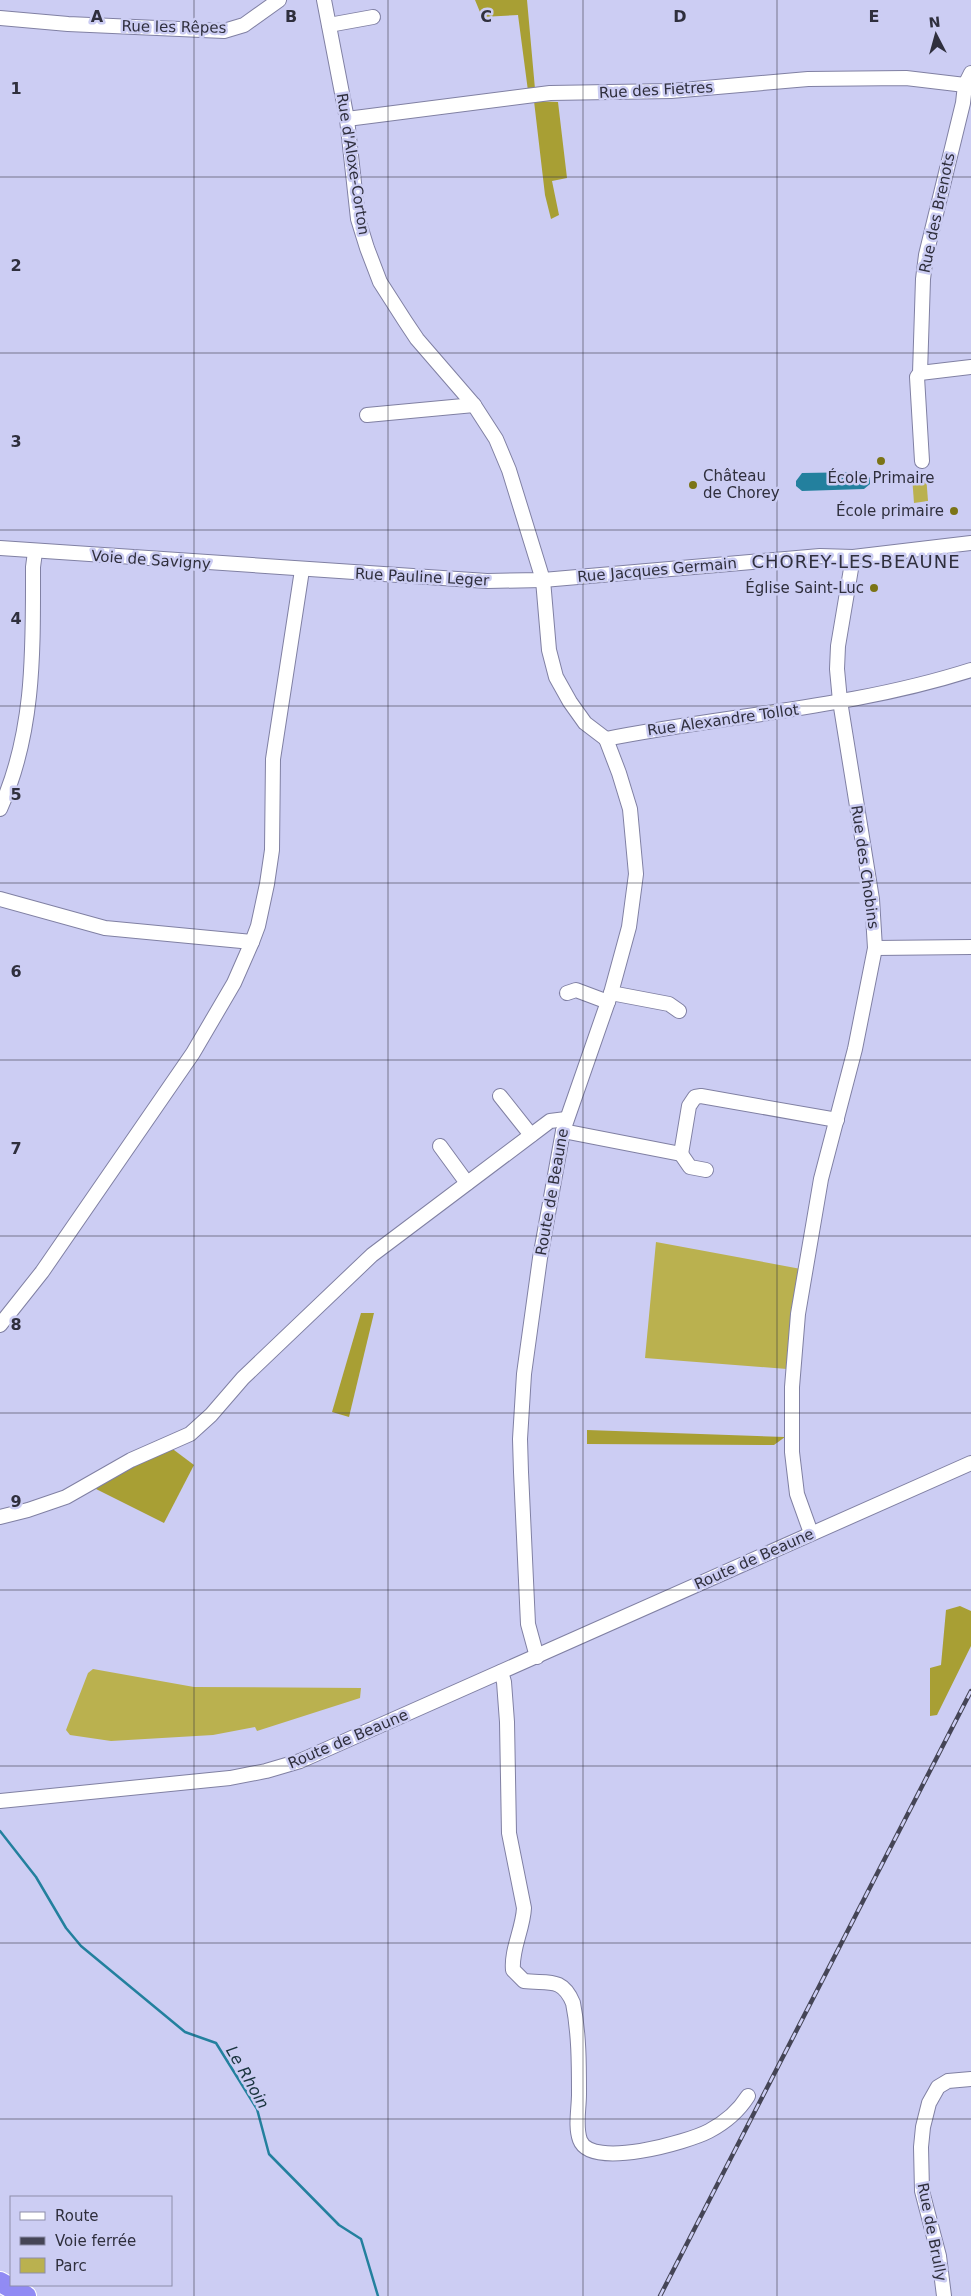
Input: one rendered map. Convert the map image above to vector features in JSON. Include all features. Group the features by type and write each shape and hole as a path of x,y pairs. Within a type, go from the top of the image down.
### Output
{"highway":[{"path":"0,2282 26,2296"}],"street":[{"name":"Rue les Rêpes","path":"0,18 68,24 224,31 244,26 279,0"},
{"name":"Rue d'Aloxe-Corton","path":"324,0 347,119 358,219 380,282 417,339 474,404 492,430 509,470 543,580 549,650 556,677 585,723 606,739"},
{"path":"329,25 373,17"},
{"name":"Rue des Fietres","path":"347,119 550,93 671,91 808,79 968,79"},
{"name":"Rue des Brenots","path":"922,461 917,377 920,373 922,280 938,198 968,79"},
{"path":"920,373 971,367"},
{"path":"367,415 474,404"},
{"name":"Rue Jacques Germain","path":"543,580 820,556 853,557 971,543"},
{"name":"Voie de Savigny","path":"0,548 302,570"},
{"path":"0,809 27,719 33,659 33,567 35,552"},
{"name":"Rue des Chobins","path":"811,1533 799,1504 794,1475 792,1419 794,1350 798,1314 821,1178 855,1049 875,948 872,899 840,701 837,669 838,646 853,557"},
{"path":"0,1325 42,1272 193,1053 234,983 252,942 258,926 272,850 273,759 302,570"},
{"name":"Rue Pauline Leger","path":"302,570 487,581 543,580"},
{"name":"Rue Alexandre Tollot","path":"606,739 651,730 807,709 915,686 971,670"},
{"name":"Route de Beaune","path":"537,1657 528,1624 520,1439 524,1374 536,1286 564,1125 609,997 629,927 636,874 630,809 619,772 606,739"},
{"path":"0,899 105,928 252,942"},
{"path":"875,948 971,947"},
{"path":"567,993 576,990 609,997 670,1004 679,1011"},
{"path":"500,1096 531,1135"},
{"path":"681,1154 689,1106 695,1097 708,1097 836,1120"},
{"path":"0,1517 66,1497 131,1460 190,1434 211,1415 243,1378 372,1254 550,1121 562,1118 564,1125 681,1154 690,1167 706,1170"},
{"path":"440,1146 467,1183"},
{"name":"Route de Beaune","path":"0,1801 216,1780 266,1771 318,1754 971,1463"},
{"path":"501,1672 504,1682 508,1722 509,1832 524,1908 513,1970 524,1981 559,1984 570,1994 573,2003 579,2076 577,2126 582,2145 587,2149 603,2153 650,2149 684,2142 723,2123 741,2108 748,2096"},
{"name":"Rue de Brully","path":"944,2296 939,2256 922,2191 921,2147 923,2127 929,2103 938,2087 948,2081 971,2079"}],"green space":[{"path":"926,475 928,501 914,503 912,476"},
{"path":"656,1242 801,1269 787,1369 645,1358"},
{"path":"93,1669 194,1687 361,1688 360,1698 257,1731 255,1727 213,1735 111,1741 70,1735 66,1730 88,1673"}],"shaded area":[{"path":"475,0 527,0 535,89 528,91 518,15 482,17"},
{"path":"534,101 558,102 567,178 552,181 559,215 551,219 545,195"},
{"path":"361,1313 374,1313 349,1417 332,1412"},
{"path":"587,1430 785,1437 774,1445 587,1444"},
{"path":"170,1447 194,1465 164,1523 90,1486"},
{"path":"960,1606 971,1611 971,1646 937,1715 930,1716 930,1668 941,1665 946,1610"}],"water":[{"path":"862,472 870,478 870,484 864,489 802,491 796,486 796,481 802,473"}],"waterway":[{"name":"Le Rhoin","path":"0,1831 36,1877 66,1928 81,1946 185,2032 216,2043 257,2109 269,2154 339,2225 361,2239 378,2296"}],"railway":[{"path":"660,2296 971,1691"}],"place":[{"name":"École Primaire","path":"881,461"},
{"name":"Château de Chorey","path":"693,485"},
{"name":"École primaire","path":"954,511"},
{"name":"Église Saint-Luc","path":"874,588"}],"district":[{"name":"CHOREY-LES-BEAUNE","path":"856,562"}]}
